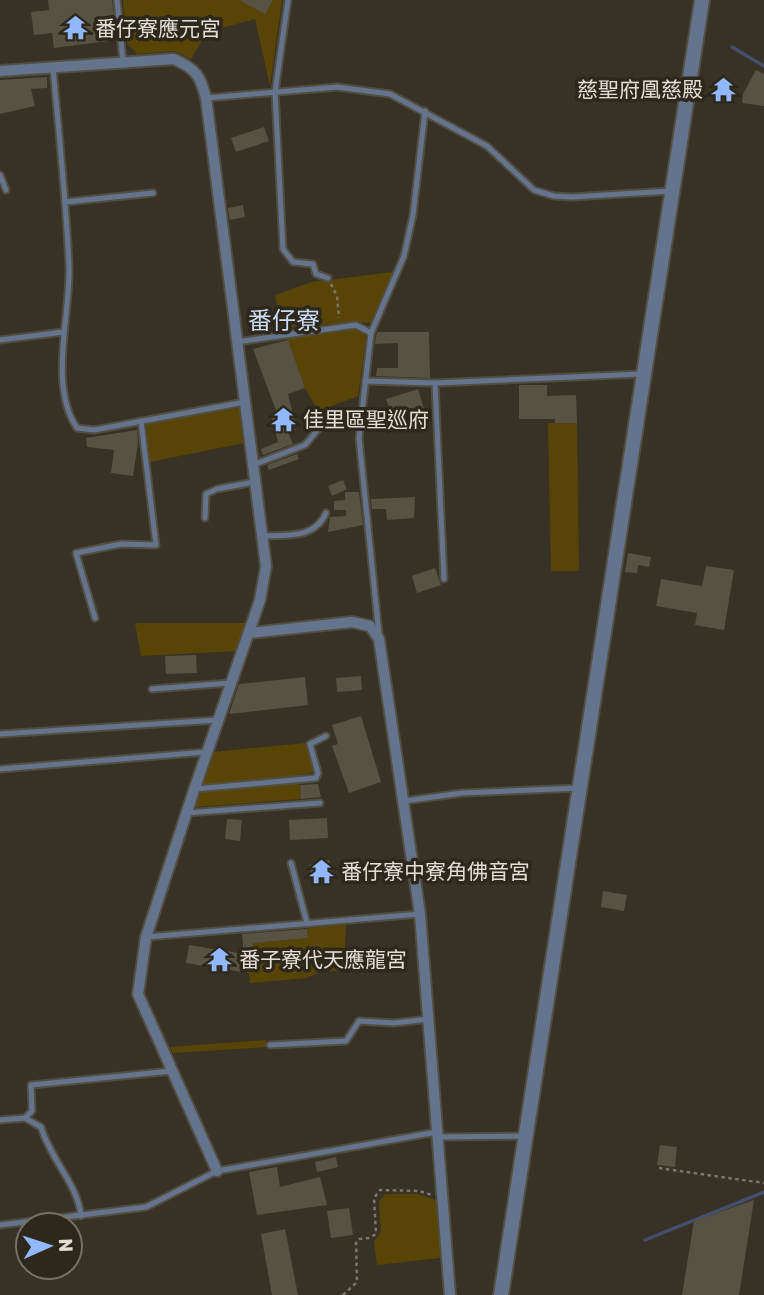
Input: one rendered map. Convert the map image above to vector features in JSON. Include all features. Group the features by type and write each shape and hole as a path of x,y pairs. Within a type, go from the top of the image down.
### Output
{"street":[{"path":"501,1295 524,1136 582,788 702,0"},
{"path":"0,72 174,59 191,67 201,80 206,98 265,566 260,600 206,752 146,936 138,994 217,1171"},
{"path":"249,633 352,622 370,626 379,639 421,914 450,1295"}],"lane":[{"path":"117,0 123,62"},
{"path":"288,0 275,92 283,249 293,262 313,264 316,274 328,278"},
{"path":"53,68 69,270 63,332 65,392 70,418 77,428 94,430 245,402"},
{"path":"206,98 337,87 390,94 487,146 534,190 554,196 572,197 674,191"},
{"path":"379,639 359,438 372,333 404,256 413,215 425,111"},
{"path":"0,175 6,190"},
{"path":"65,202 153,192"},
{"path":"237,342 356,325 372,333"},
{"path":"0,340 63,332"},
{"path":"365,381 435,383 645,373"},
{"path":"435,383 444,579"},
{"path":"95,618 76,553 121,544 156,545 141,421"},
{"path":"253,465 305,445 320,427"},
{"path":"205,518 206,494 217,488 255,482"},
{"path":"262,536 314,530 323,521 326,513"},
{"path":"152,689 230,683"},
{"path":"0,734 217,720"},
{"path":"194,790 316,778 318,773 310,744 326,736"},
{"path":"0,769 206,752"},
{"path":"404,801 462,793 582,788"},
{"path":"186,813 320,803"},
{"path":"291,863 307,923"},
{"path":"146,936 421,914"},
{"path":"270,1045 346,1041 359,1021 394,1023 429,1019"},
{"path":"25,1118 32,1111 31,1085 172,1071"},
{"path":"0,1120 25,1118 41,1127 47,1146 66,1175 81,1211"},
{"path":"84,1216 146,1207 217,1171 437,1134 524,1136"}],"path":[{"path":"328,278 337,296 340,327"},
{"path":"659,1168 764,1183"},
{"path":"343,1295 345,1290 357,1282 356,1243 359,1238 369,1238 376,1234 374,1198 380,1190 419,1191 442,1198"}],"shaded area":[{"path":"123,0 282,0 270,86 255,19 207,32 191,59 175,51 137,54 127,43"},
{"path":"393,272 372,323 282,328 275,295 312,282"},
{"path":"354,328 362,331 366,338 358,396 318,411 305,388 287,338"},
{"path":"239,408 244,443 150,462 144,424"},
{"path":"548,423 577,423 579,571 551,571"},
{"path":"135,623 246,623 236,651 141,656"},
{"path":"306,743 314,772 299,775 301,799 195,807 213,752"},
{"path":"346,925 344,972 323,970 307,978 250,983 253,943 308,938 307,928"},
{"path":"266,1040 266,1047 173,1053 170,1047"},
{"path":"385,1194 418,1194 436,1200 440,1258 377,1265 374,1241 381,1232 379,1202"}],"building":[{"name":"番仔寮應元宮","path":"48,0 112,0 116,40 54,48 52,33 34,35 31,12 49,10"},
{"path":"239,0 273,0 265,14"},
{"path":"756,70 764,74 764,106 742,103 743,94"},
{"path":"47,77 47,88 31,89 35,106 0,114 0,80"},
{"path":"264,127 269,141 236,152 231,138"},
{"path":"243,205 245,217 230,220 228,208"},
{"path":"377,332 429,332 430,378 376,376 377,368 398,368 398,343 375,344"},
{"path":"288,340 305,388 288,394 295,423 285,425 293,444 263,455 261,449 278,442 271,415 277,413 253,349"},
{"path":"519,385 547,385 547,396 576,395 577,423 555,423 555,419 519,419"},
{"path":"418,389 428,422 398,431 386,399"},
{"path":"137,430 138,443 133,476 111,473 114,450 87,447 86,438"},
{"path":"297,454 299,459 269,470 267,465"},
{"path":"343,480 347,489 332,496 328,486"},
{"path":"345,492 359,492 363,525 328,532 330,517 346,516 346,510 334,510 334,501 345,500"},
{"path":"415,497 414,518 387,520 386,509 372,509 371,499"},
{"path":"628,553 651,557 649,567 638,565 637,573 625,572"},
{"path":"706,566 734,570 724,630 695,625 697,613 656,606 661,579 702,586"},
{"path":"435,568 441,585 417,593 412,576"},
{"path":"196,655 197,673 166,674 165,656"},
{"path":"361,676 362,690 337,692 336,678"},
{"path":"305,677 308,705 229,714 239,684"},
{"path":"361,716 381,782 349,793 332,746 338,744 332,725"},
{"path":"318,784 321,797 301,799 300,785"},
{"path":"327,818 328,838 290,840 289,820"},
{"path":"227,819 242,820 240,841 225,839"},
{"name":"番仔寮中寮角佛音宮","path":"329,860 333,877 313,882 309,865"},
{"path":"603,891 627,895 624,911 601,907"},
{"name":"番子寮代天應龍宮","path":"307,929 308,938 253,943 249,973 186,963 189,945 244,954 242,934"},
{"path":"660,1145 677,1147 675,1167 657,1165"},
{"path":"336,1157 338,1167 317,1172 315,1162"},
{"path":"277,1167 280,1187 320,1177 327,1205 257,1215 249,1172"},
{"path":"754,1200 739,1295 682,1295 694,1221"},
{"path":"349,1208 353,1235 331,1238 327,1211"},
{"path":"285,1229 298,1295 272,1295 261,1234"}],"waterway":[{"path":"732,47 764,66"},
{"path":"645,1240 764,1192"}],"place":[{"name":"番仔寮應元宮","path":"75,28"},
{"name":"慈聖府凰慈殿","path":"723,89"},
{"name":"佳里區聖巡府","path":"283,419"},
{"name":"番仔寮中寮角佛音宮","path":"321,871"},
{"name":"番子寮代天應龍宮","path":"219,959"}],"district":[{"name":"番仔寮","path":"284,321"}]}
